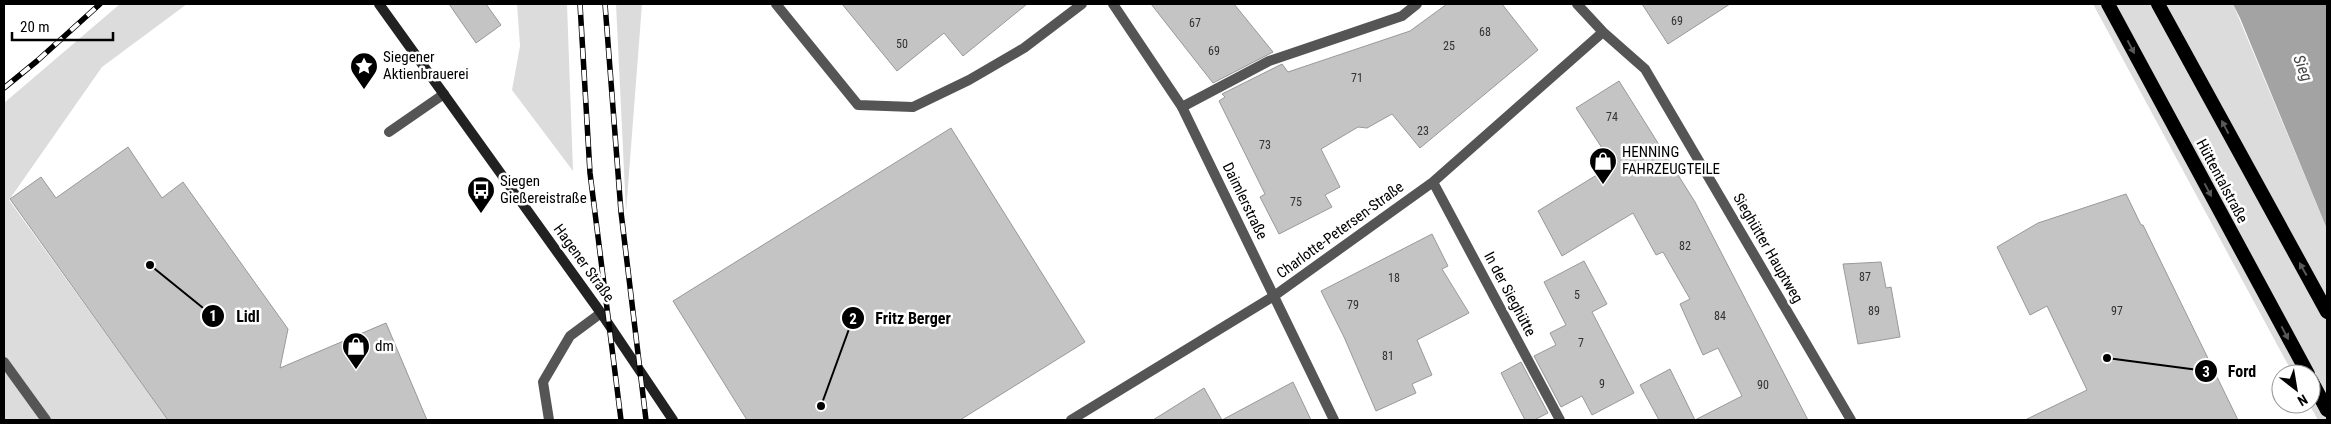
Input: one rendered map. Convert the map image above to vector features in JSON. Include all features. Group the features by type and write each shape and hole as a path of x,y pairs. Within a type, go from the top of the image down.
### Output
{"highway":[{"name":"Hüttentalstraße","path":"2108,4 2303,364"},
{"name":"Hüttentalstraße","path":"2158,4 2327,312"},
{"path":"2321,399 2327,410"}],"main road":[{"name":"Hagener Straße","path":"379,4 601,313 673,420"}],"street":[{"path":"776,4 858,105 913,107 969,80 1024,48 1082,4"},
{"name":"Daimlerstraße","path":"1113,4 1182,107 1334,420"},
{"path":"1182,107 1269,60 1402,16 1417,4"},
{"name":"Sieghütter Hauptweg","path":"1577,4 1603,32 1645,69 1851,420"},
{"name":"Charlotte-Petersen-Straße","path":"1071,420 1274,296 1433,182 1603,32"},
{"path":"390,132 444,94"},
{"name":"In der Sieghütte","path":"1433,182 1560,420"},
{"path":"549,420 543,382 570,336 601,313"},
{"path":"4,362 46,420"}],"shaded area":[{"path":"120,4 187,4 102,67 9,200 168,420 4,420 4,103"},
{"path":"517,4 567,4 573,171 512,90 520,46"},
{"path":"616,4 642,4 626,212"},
{"path":"2093,4 2233,4 2327,229 2327,420 2318,420 2315,414 2321,414 2321,364 2288,364"}],"water":[{"name":"Sieg","path":"2233,4 2327,4 2327,229 2240,18"}],"building":[{"path":"449,4 486,4 501,25 476,43"},
{"path":"842,4 1027,4 963,56 944,33 897,71"},
{"path":"1151,4 1234,4 1273,52 1213,83"},
{"path":"1447,4 1502,4 1538,50 1420,148 1392,114 1367,128 1358,127 1321,149 1340,187 1325,195 1332,207 1279,234 1260,197 1265,194 1219,101 1225,97 1222,94 1282,64 1288,72 1410,31"},
{"path":"1642,4 1730,4 1668,44"},
{"path":"1619,81 1695,202 1808,420 1695,420 1742,396 1718,348 1703,355 1680,304 1690,299 1663,252 1656,255 1633,213 1562,256 1538,211 1613,165 1576,108"},
{"path":"951,128 1085,342 960,420 747,420 673,301"},
{"path":"128,147 162,198 183,182 288,329 280,368 386,323 427,420 168,420 10,199 41,177 56,198"},
{"path":"2126,194 2238,420 2025,420 2087,390 2047,306 2030,315 1997,247 2038,223"},
{"path":"1432,234 1448,266 1442,269 1469,313 1417,340 1432,375 1412,384 1416,393 1376,411 1344,337 1321,291"},
{"path":"1584,261 1607,304 1592,312 1634,393 1592,415 1582,396 1561,407 1534,356 1556,345 1550,333 1566,325 1544,282"},
{"path":"1881,262 1886,288 1891,287 1900,337 1858,344 1843,264"},
{"path":"1521,362 1548,413 1534,420 1525,420 1501,373"},
{"path":"1670,369 1695,420 1659,420 1640,385"},
{"path":"1293,382 1311,420 1222,420"},
{"path":"1204,388 1222,420 1153,420"}],"railway":[{"path":"4,88 100,4"},
{"path":"580,4 590,173 621,420"},
{"path":"605,4 621,212 646,420"}],"place":[{"name":"Siegener Aktienbrauerei","path":"364,90"},
{"name":"HENNING FAHRZEUGTEILE","path":"1603,185"},
{"name":"Siegen Gießereistraße","path":"481,214"},
{"name":"Lidl","path":"150,265"},
{"name":"Ford","path":"2107,358"},
{"name":"dm","path":"356,370"},
{"name":"Fritz Berger","path":"821,406"}]}
